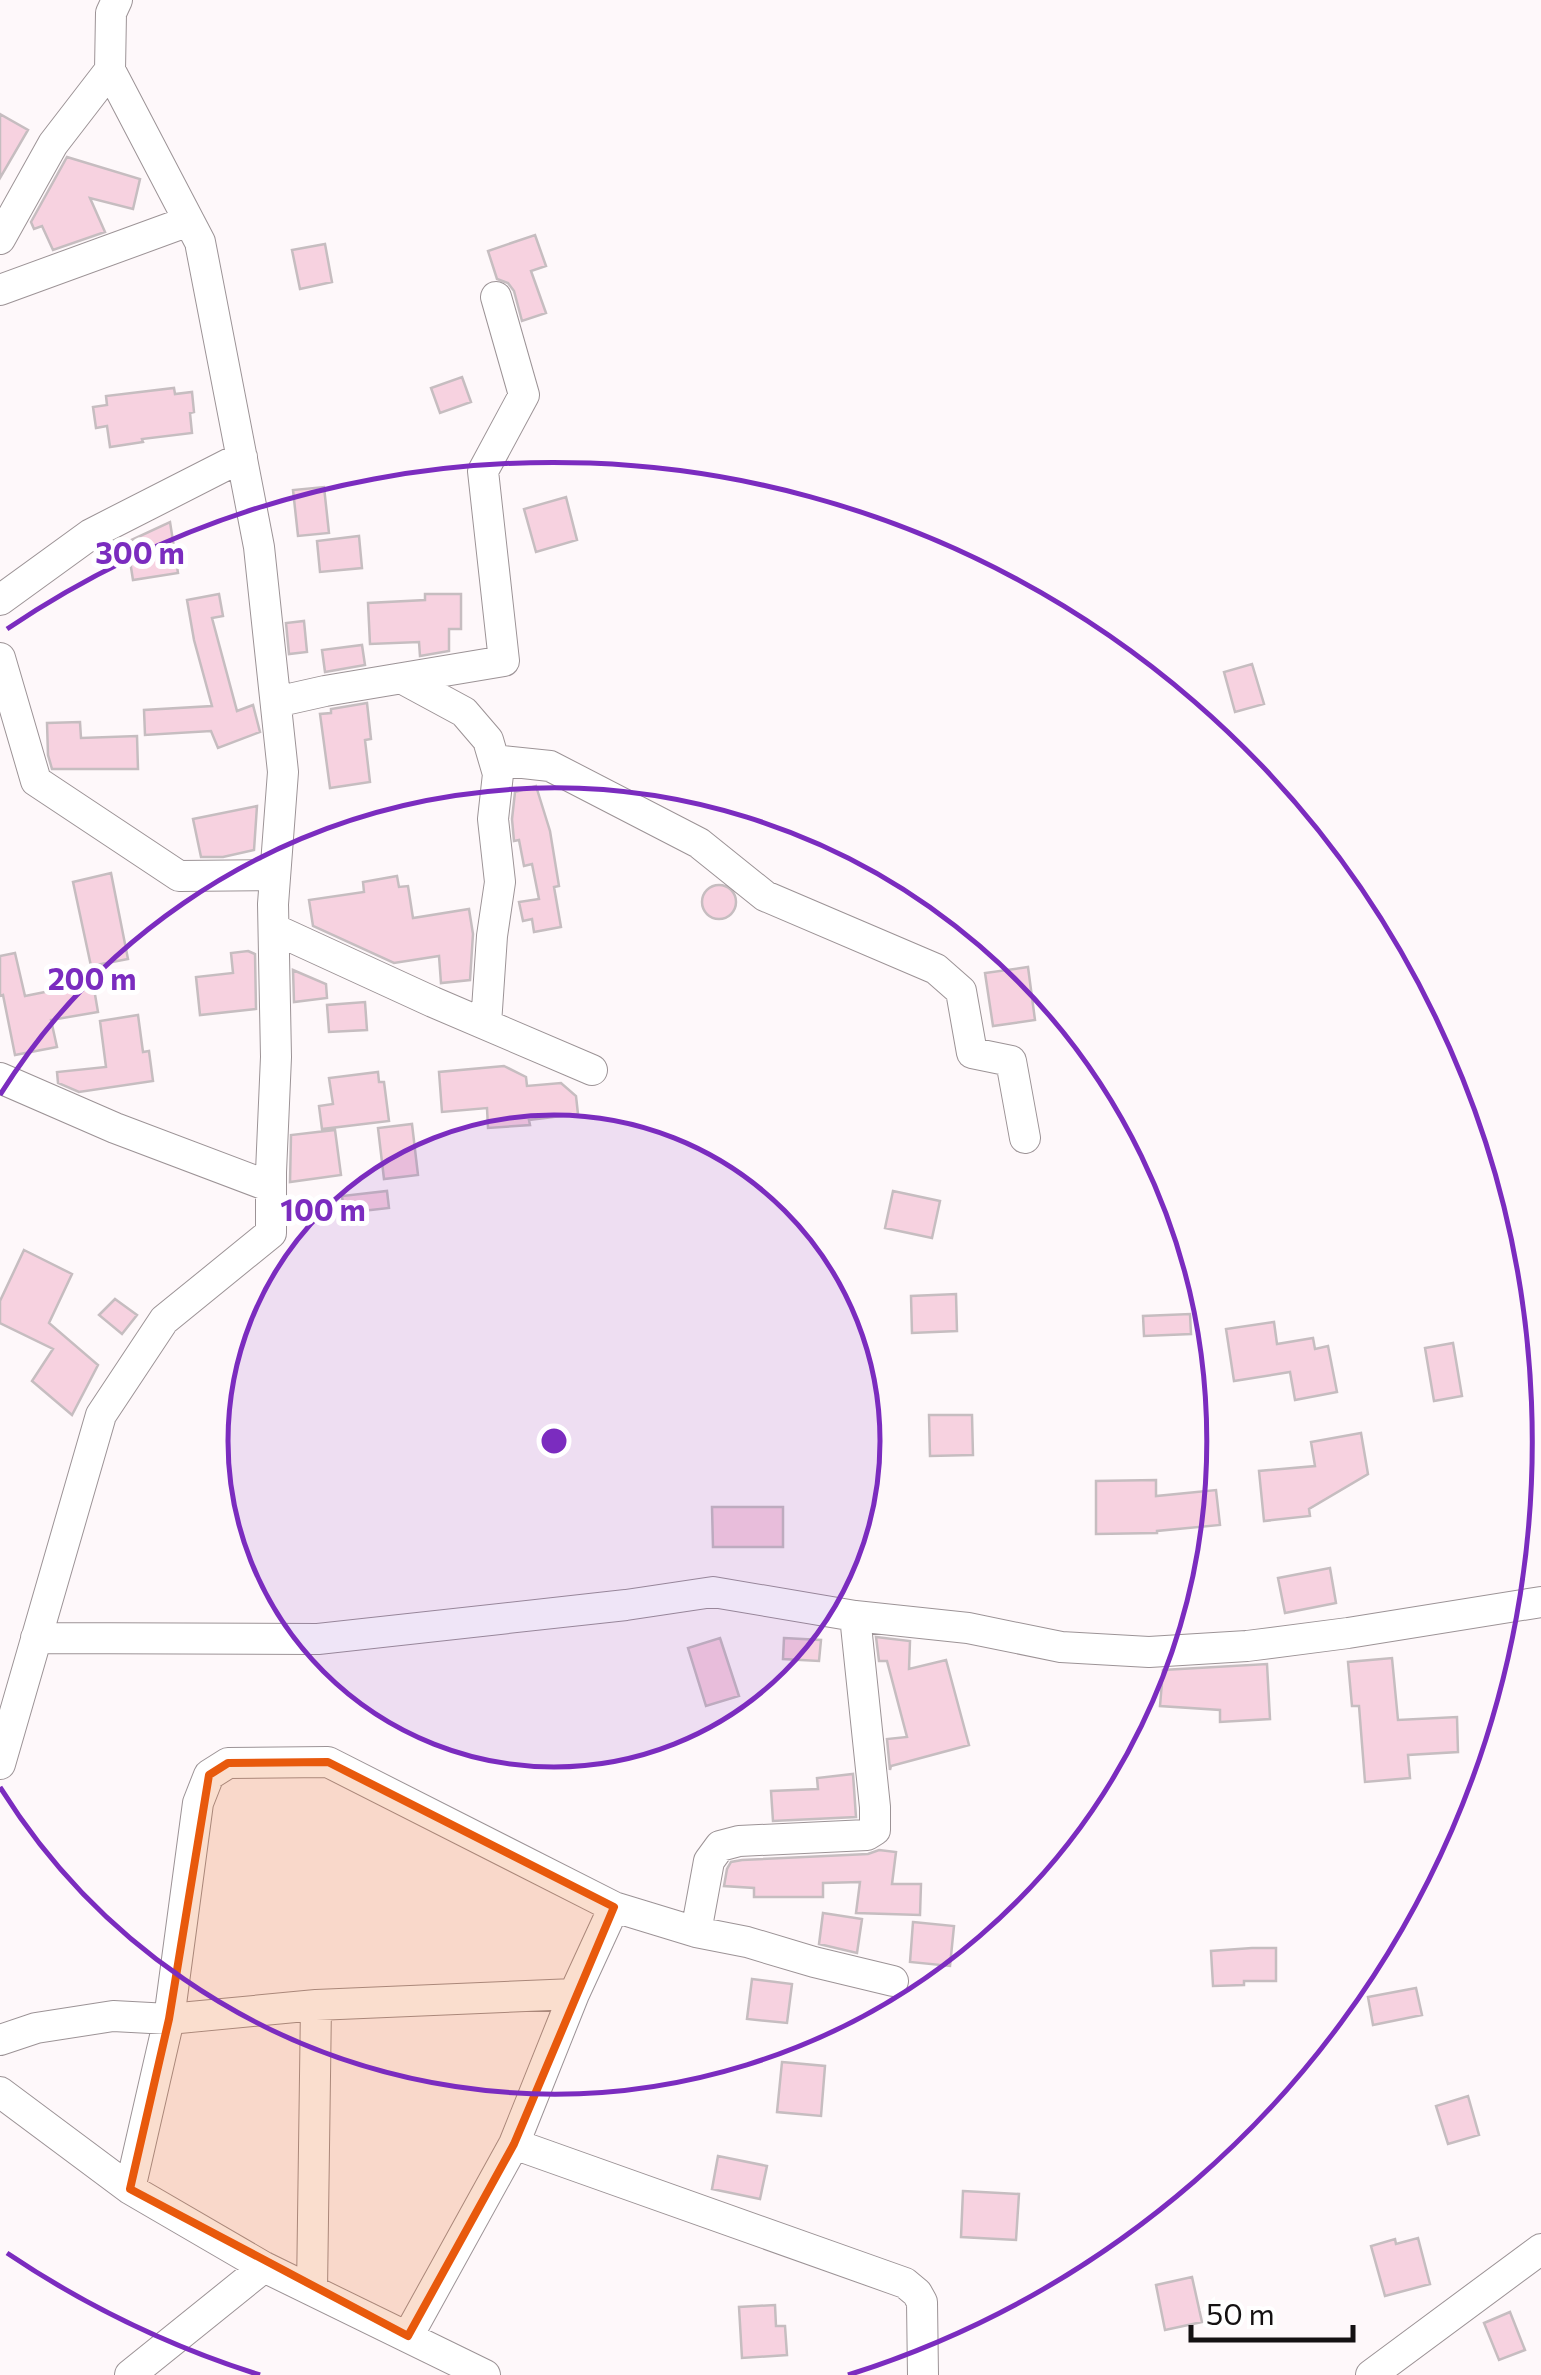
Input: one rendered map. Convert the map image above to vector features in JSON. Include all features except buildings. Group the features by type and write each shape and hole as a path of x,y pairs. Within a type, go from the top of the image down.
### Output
{"street":[{"path":"0,1764 102,1415 164,1320 271,1233 276,1057 275,874 283,772 260,547 200,242 110,70 110,12 117,0"},
{"path":"0,239 53,144 110,70"},
{"path":"0,290 189,221"},
{"path":"276,702 504,661 484,472 524,395 496,297"},
{"path":"0,600 91,534 242,458"},
{"path":"0,658 36,781 179,876 275,874"},
{"path":"403,679 464,712 488,740 498,774 493,820 500,882 486,1024"},
{"path":"494,760 550,766 699,844 765,896 936,969 962,991 972,1053 1010,1061 1025,1138"},
{"path":"274,929 592,1070"},
{"path":"0,1078 115,1128 270,1187"},
{"path":"36,1638 318,1638 713,1592 855,1616 968,1628 1060,1646 1149,1652 1247,1646 1541,1602"},
{"path":"696,1932 710,1860 720,1846 739,1841 867,1835 875,1830 855,1616"},
{"path":"130,2189 169,2019 198,1803 209,1775 228,1763 328,1762 614,1907 696,1932 893,1981"},
{"path":"408,2336 514,2144 574,1994 614,1907"},
{"path":"0,2040 36,2028 113,2016 169,2019 316,2005 574,1994"},
{"path":"312,2290 316,2005"},
{"path":"0,2092 130,2189 264,2267 485,2375"},
{"path":"514,2144 905,2283 922,2302 923,2375"},
{"path":"1371,2375 1541,2248"},
{"path":"130,2375 264,2267"}],"highlighted area":[{"path":"328,1762 614,1907 514,2144 408,2336 130,2189 169,2019 209,1775 228,1763"}]}
